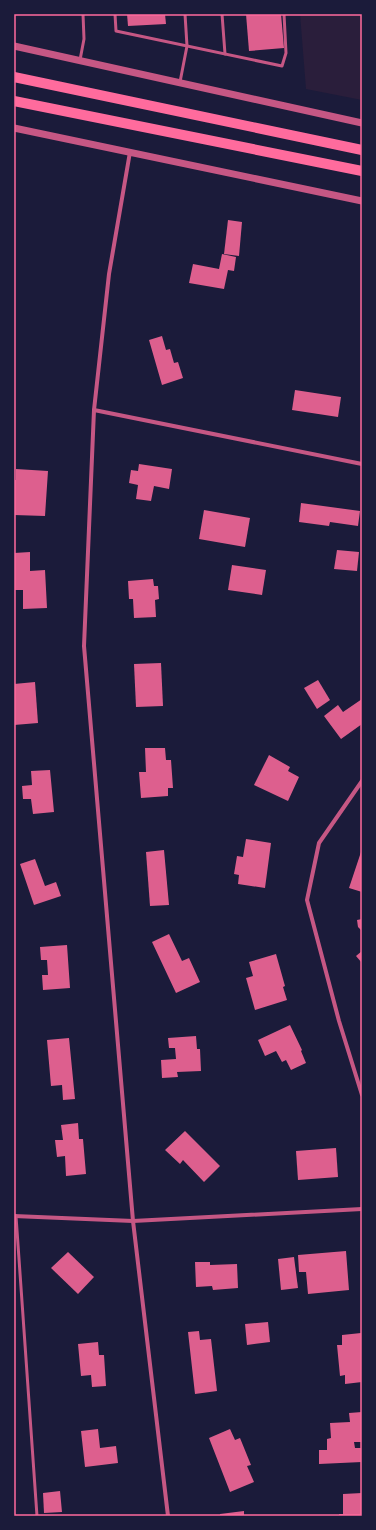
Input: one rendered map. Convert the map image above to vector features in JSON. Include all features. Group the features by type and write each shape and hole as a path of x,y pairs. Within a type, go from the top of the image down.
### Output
{"main road":[{"path":"14,76 362,150"},
{"path":"14,101 362,171"}],"street":[{"path":"14,46 362,123"},
{"path":"14,128 362,201"},
{"path":"130,152 109,274 94,410 84,646 133,1221 168,1516"},
{"path":"94,410 362,464"},
{"path":"362,781 318,843 307,900 339,1021 362,1095"},
{"path":"15,1216 133,1221 362,1209"}],"lane":[{"path":"79,61 84,40 83,14"},
{"path":"115,14 116,31 282,66 286,53 284,14"},
{"path":"180,83 187,46 185,14"},
{"path":"222,14 224,54"},
{"path":"15,1216 37,1516"}],"shaded area":[{"path":"300,14 362,14 362,100 306,89"}],"building":[{"path":"127,14 165,14 166,24 128,26"},
{"path":"246,14 281,14 284,48 249,51"},
{"path":"228,220 242,222 239,256 224,254"},
{"path":"222,254 236,257 234,271 228,270 224,289 189,283 193,264 219,269"},
{"path":"162,336 166,350 170,349 174,363 178,362 183,378 162,385 149,340"},
{"path":"295,390 341,397 338,417 292,410"},
{"path":"139,464 172,469 169,489 154,486 151,501 136,499 138,485 129,483 131,470 138,471"},
{"path":"16,469 48,471 45,516 14,515 14,480 16,480"},
{"path":"301,503 360,511 358,526 330,522 329,526 299,522"},
{"path":"204,510 250,518 245,547 199,539"},
{"path":"337,550 359,552 357,571 334,569"},
{"path":"30,552 30,571 45,570 47,608 23,609 23,590 14,590 14,553"},
{"path":"232,565 266,570 262,595 228,590"},
{"path":"153,579 154,586 158,586 159,599 155,600 156,617 134,618 133,599 129,599 128,581"},
{"path":"161,663 163,706 136,707 134,664"},
{"path":"318,680 330,700 317,709 304,688"},
{"path":"35,682 38,723 14,725 14,684"},
{"path":"362,699 362,724 341,739 324,716 338,705 343,712"},
{"path":"145,748 165,748 166,760 171,760 173,788 168,788 168,796 141,798 139,772 146,772"},
{"path":"269,755 290,767 288,771 299,777 288,801 254,785"},
{"path":"50,770 54,812 33,814 31,799 23,799 22,786 32,785 31,771"},
{"path":"246,839 271,843 265,888 238,884 239,875 234,874 237,856 243,857"},
{"path":"362,849 362,892 349,888"},
{"path":"164,850 169,905 150,906 146,852"},
{"path":"35,859 45,886 56,882 61,896 34,905 20,864"},
{"path":"362,919 362,931 358,927 357,920"},
{"path":"169,934 182,961 189,958 200,982 176,993 152,942"},
{"path":"67,945 70,988 43,990 42,975 48,975 47,960 41,960 40,947"},
{"path":"362,951 362,963 356,956"},
{"path":"276,954 285,986 283,987 287,1000 255,1010 246,978 253,976 249,962"},
{"path":"290,1025 302,1050 301,1051 306,1063 291,1070 286,1060 282,1062 276,1051 265,1056 258,1040"},
{"path":"196,1036 197,1049 200,1049 201,1071 177,1072 178,1077 162,1078 161,1060 176,1059 175,1048 169,1048 168,1038"},
{"path":"69,1038 75,1099 63,1100 62,1085 51,1086 47,1040"},
{"path":"78,1123 79,1139 83,1139 86,1174 66,1176 65,1156 57,1157 55,1140 63,1140 61,1125"},
{"path":"185,1131 220,1166 204,1182 183,1160 180,1164 165,1150"},
{"path":"336,1148 338,1177 298,1180 296,1151"},
{"path":"346,1251 349,1290 308,1294 306,1272 299,1272 298,1255"},
{"path":"68,1252 94,1277 78,1294 51,1268"},
{"path":"294,1257 298,1288 281,1290 278,1259"},
{"path":"195,1262 210,1262 210,1265 237,1264 238,1288 213,1290 212,1286 196,1287"},
{"path":"268,1322 270,1342 247,1345 245,1324"},
{"path":"199,1331 200,1340 211,1339 217,1391 195,1394 188,1332"},
{"path":"361,1333 362,1382 345,1384 345,1375 340,1376 337,1345 342,1345 342,1335"},
{"path":"98,1342 99,1355 104,1355 106,1386 92,1387 91,1375 81,1376 78,1344"},
{"path":"362,1412 362,1442 354,1442 355,1448 362,1448 362,1462 319,1464 319,1450 327,1450 327,1439 331,1438 330,1423 350,1422 349,1413"},
{"path":"98,1429 100,1448 116,1446 118,1463 85,1467 81,1431"},
{"path":"230,1429 235,1440 240,1438 251,1465 247,1466 254,1482 230,1492 209,1438"},
{"path":"60,1491 62,1512 44,1513 43,1493"},
{"path":"362,1493 362,1516 339,1516 339,1514 343,1514 343,1494"},
{"path":"244,1511 244,1516 220,1516 220,1514"}]}
